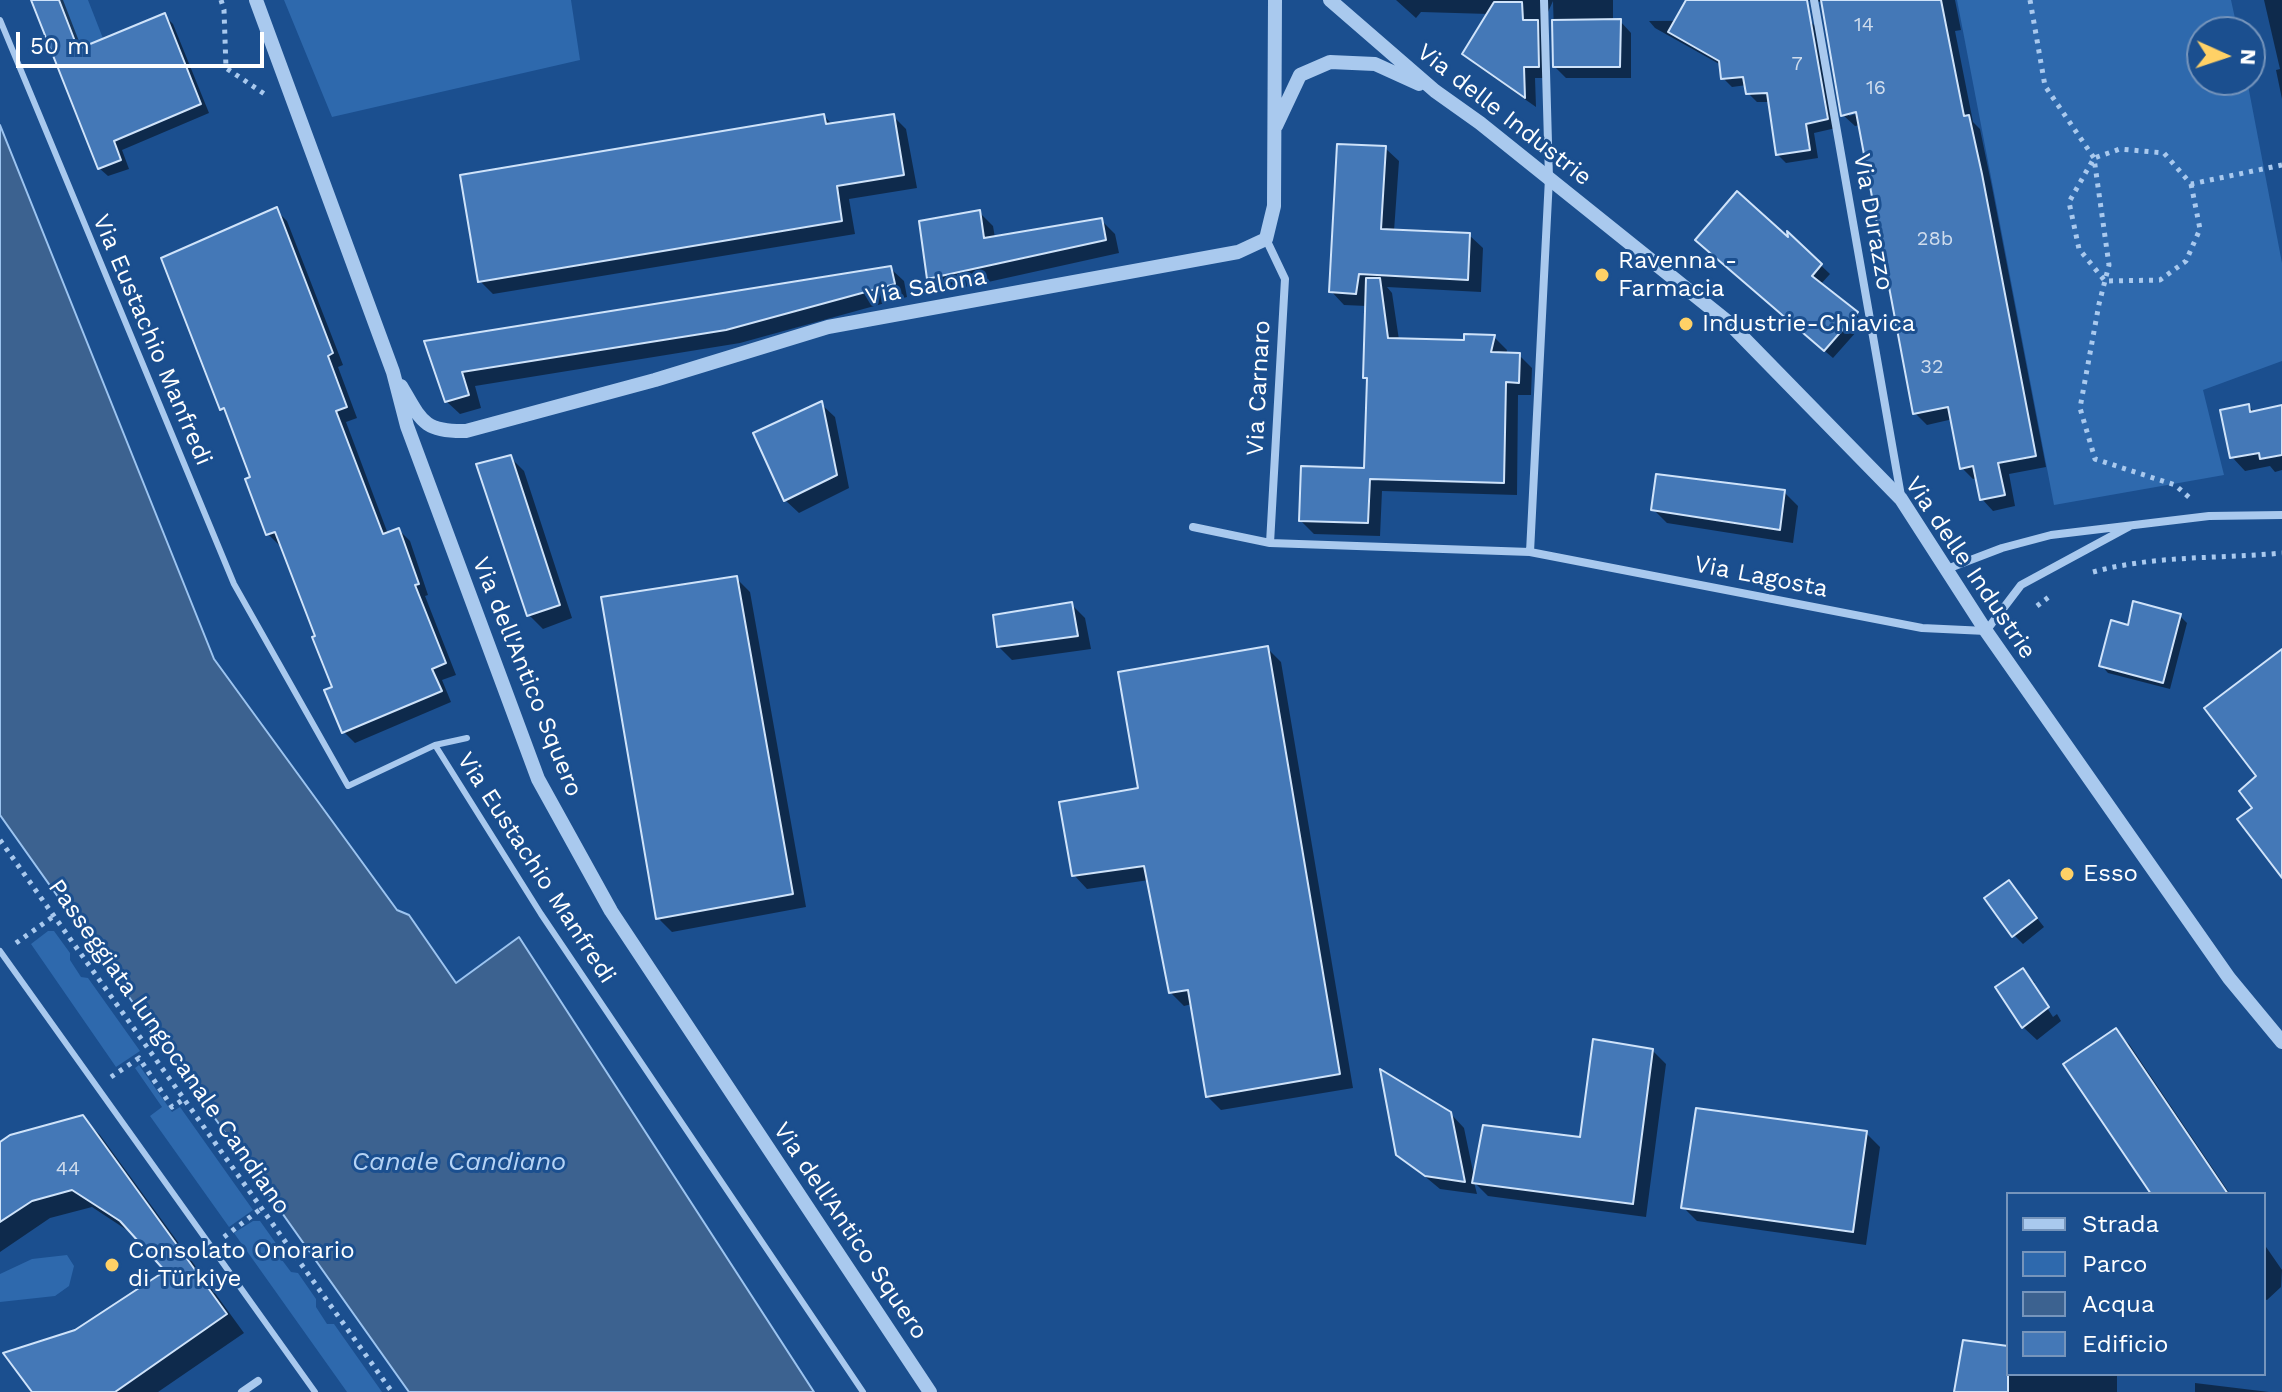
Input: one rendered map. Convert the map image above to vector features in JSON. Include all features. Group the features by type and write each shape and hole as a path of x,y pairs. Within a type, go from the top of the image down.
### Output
{"street":[{"name":"Via dell'Antico Squero","path":"256,0 393,372 407,426 538,779 611,911 930,1392"},
{"path":"1266,239 1274,206 1275,0"},
{"name":"Via delle Industrie","path":"1330,0 1435,91 1480,123 1728,322 1901,499 1986,631 2229,978 2282,1042"},
{"path":"1530,552 1549,178 1544,0"},
{"name":"Via Durazzo","path":"1814,0 1901,499"},
{"path":"1274,130 1300,75 1330,62 1375,64 1435,91"},
{"name":"Via Salona","path":"393,372 420,418 440,431 466,431 655,380 828,327 1238,252 1266,239"},
{"name":"Via Carnaro","path":"1266,239 1285,279 1270,543"},
{"path":"1947,569 2002,548 2051,535 2209,516 2282,515"},
{"path":"1986,631 2021,585 2030,578 2130,526"},
{"name":"Via Lagosta","path":"1193,527 1270,543 1530,552 1922,628 1986,631"},
{"path":"242,1392 258,1381"}],"lane":[{"name":"Via Eustachio Manfredi","path":"0,20 234,584 348,786 435,745 541,914 863,1392"},
{"path":"435,745 467,738"},
{"path":"0,951 315,1392"}],"path":[{"path":"2030,0 2045,86 2094,158 2109,265 2080,408 2095,459 2175,485 2209,516"},
{"path":"2120,149 2164,153 2191,184 2200,229 2186,261 2160,280 2105,281 2079,249 2069,202 2094,158 2120,149"},
{"path":"2191,184 2282,165"},
{"path":"2084,575 2122,564 2148,561 2282,553"},
{"path":"2037,606 2059,587"},
{"name":"Passeggiata lungocanale Candiano","path":"0,840 392,1392"},
{"path":"27,935 54,916"},
{"path":"98,1087 139,1058 172,1107 184,1099"},
{"path":"239,1226 262,1208"}],"green space":[{"path":"60,0 88,0 120,82 97,92"},
{"path":"284,0 571,0 580,60 332,117"},
{"path":"1957,0 2231,0 2234,16 2186,16 2186,96 2250,96 2282,263 2282,361 2203,390 2224,475 2054,505"},
{"path":"48,931 54,931 70,953 70,960 81,977 88,978 140,1051 116,1067 31,944"},
{"path":"139,1065 172,1112 180,1107 253,1210 229,1227 150,1116 162,1107 135,1068"},
{"path":"253,1221 260,1221 280,1249 279,1256 291,1272 298,1273 316,1299 316,1307 327,1324 334,1324 382,1392 347,1392 234,1233"},
{"path":"67,1255 74,1266 69,1286 55,1296 0,1302 0,1274 32,1259"}],"water":[{"name":"Canale Candiano","path":"0,125 214,659 397,910 409,915 456,983 519,937 814,1392 409,1392 0,815"}],"building":[{"path":"31,0 59,0 78,49 165,13 201,104 114,141 121,160 98,169"},
{"path":"1686,0 1807,0 1828,119 1806,124 1810,150 1776,155 1767,93 1746,94 1743,77 1721,79 1719,61 1668,32"},
{"path":"1821,0 1941,0 1964,116 1969,115 1982,174 2036,456 1998,463 2005,495 1980,500 1973,466 1960,469 1948,407 1913,414 1856,112 1841,116"},
{"path":"1494,2 1522,2 1523,20 1538,20 1539,67 1524,67 1525,98 1462,54"},
{"path":"1621,19 1620,67 1553,67 1552,20"},
{"path":"824,114 826,124 894,114 904,175 837,186 842,221 478,282 460,175"},
{"path":"1337,144 1386,146 1381,229 1470,233 1468,280 1359,274 1356,294 1329,292"},
{"path":"1737,191 1822,264 1812,276 1858,312 1824,351 1695,240"},
{"path":"277,207 333,353 328,356 347,407 336,411 383,534 399,528 419,584 415,585 446,663 432,669 442,691 342,733 324,690 332,687 312,637 315,636 275,532 266,535 245,479 250,477 224,408 220,410 161,258"},
{"path":"980,210 984,238 1102,218 1106,240 927,279 919,221"},
{"path":"891,266 895,284 726,330 462,372 469,395 445,402 424,341"},
{"path":"1366,278 1380,278 1388,338 1464,340 1464,334 1495,335 1491,352 1520,353 1519,383 1506,382 1504,483 1370,479 1368,523 1299,521 1301,466 1364,468"},
{"path":"822,401 837,475 784,501 753,433"},
{"path":"2249,404 2250,412 2282,405 2282,455 2260,459 2259,453 2230,458 2220,410"},
{"path":"511,455 560,605 527,616 476,464"},
{"path":"1656,474 1785,490 1780,530 1651,510"},
{"path":"737,576 793,894 656,919 601,597"},
{"path":"2133,601 2181,614 2163,683 2099,666 2111,620 2128,625"},
{"path":"1072,602 1078,636 997,647 993,615"},
{"path":"1268,646 1340,1074 1206,1097 1188,990 1169,993 1144,866 1072,876 1059,802 1138,788 1118,672"},
{"path":"2282,649 2282,878 2237,819 2252,808 2239,791 2256,776 2204,708"},
{"path":"2009,880 2037,918 2012,937 1984,898"},
{"path":"2023,968 2049,1007 2022,1028 1995,987"},
{"path":"2116,1028 2227,1192 2150,1192 2063,1064"},
{"path":"1593,1039 1653,1049 1633,1204 1472,1183 1483,1125 1580,1137"},
{"path":"1380,1069 1451,1112 1465,1182 1425,1176 1396,1155"},
{"path":"1696,1108 1867,1131 1853,1232 1681,1208"},
{"path":"83,1115 227,1314 115,1392 32,1392 3,1353 75,1330 165,1271 120,1221 72,1190 32,1201 0,1222 0,1142 10,1135"},
{"path":"1963,1340 2006,1346 2008,1392 1954,1392"}],"place":[{"name":"Ravenna - Farmacia","path":"1602,275"},
{"name":"Industrie-Chiavica","path":"1686,324"},
{"name":"Esso","path":"2067,874"},
{"name":"Consolato Onorario di Türkiye","path":"112,1265"}]}
